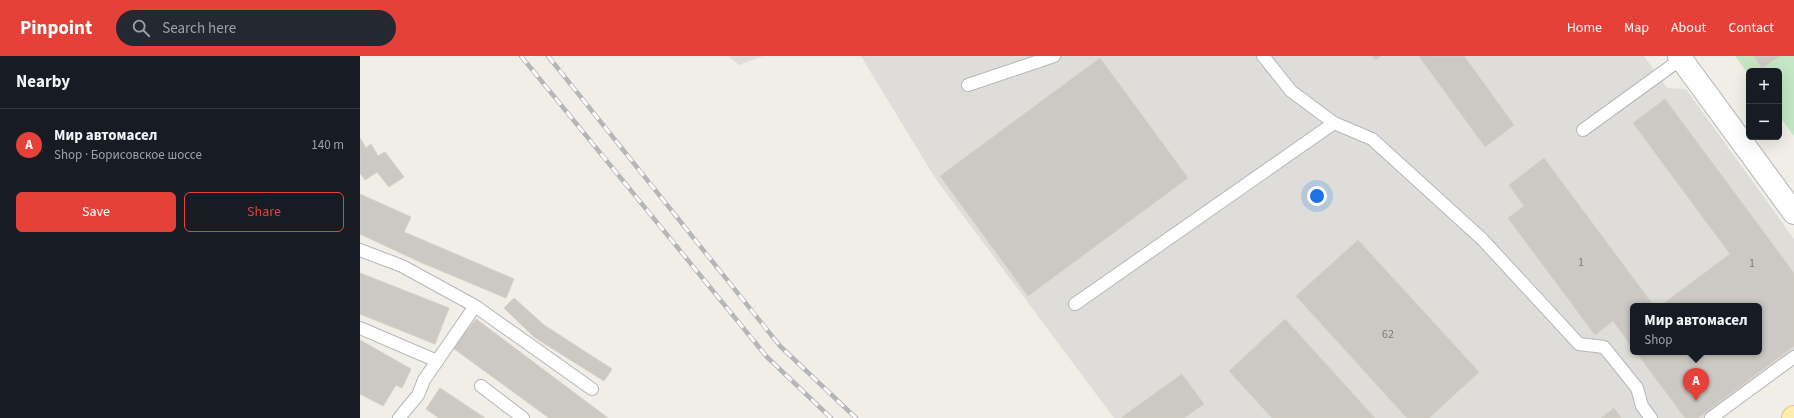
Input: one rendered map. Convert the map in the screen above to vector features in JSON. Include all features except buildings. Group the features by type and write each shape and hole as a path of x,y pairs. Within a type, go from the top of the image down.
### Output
{"street":[{"path":"1680,58 1794,213"}],"lane":[{"path":"968,86 1054,56"},
{"path":"1264,56 1291,91 1334,123 1372,139 1482,239 1580,344 1604,347 1637,388 1642,406 1651,418"},
{"path":"1583,130 1680,58"},
{"path":"1075,304 1334,123"},
{"path":"360,250 402,266 475,306 592,389"},
{"path":"399,418 418,396 424,380 475,306"},
{"path":"360,328 437,361"},
{"path":"1711,418 1794,357"},
{"path":"481,386 523,418"}],"shaded area":[{"path":"728,56 763,56 739,65"},
{"path":"861,56 1644,56 1667,88 1686,89 1794,239 1794,350 1703,418 1114,418 935,178"}],"green space":[{"path":"1735,56 1794,56 1794,136 1782,120 1782,68 1746,68 1746,71"}],"railway":[{"path":"521,56 767,357 831,418"},
{"path":"548,56 780,346 856,418"}],"place":[{"name":"Мир автомасел","path":"1696,401"}]}
